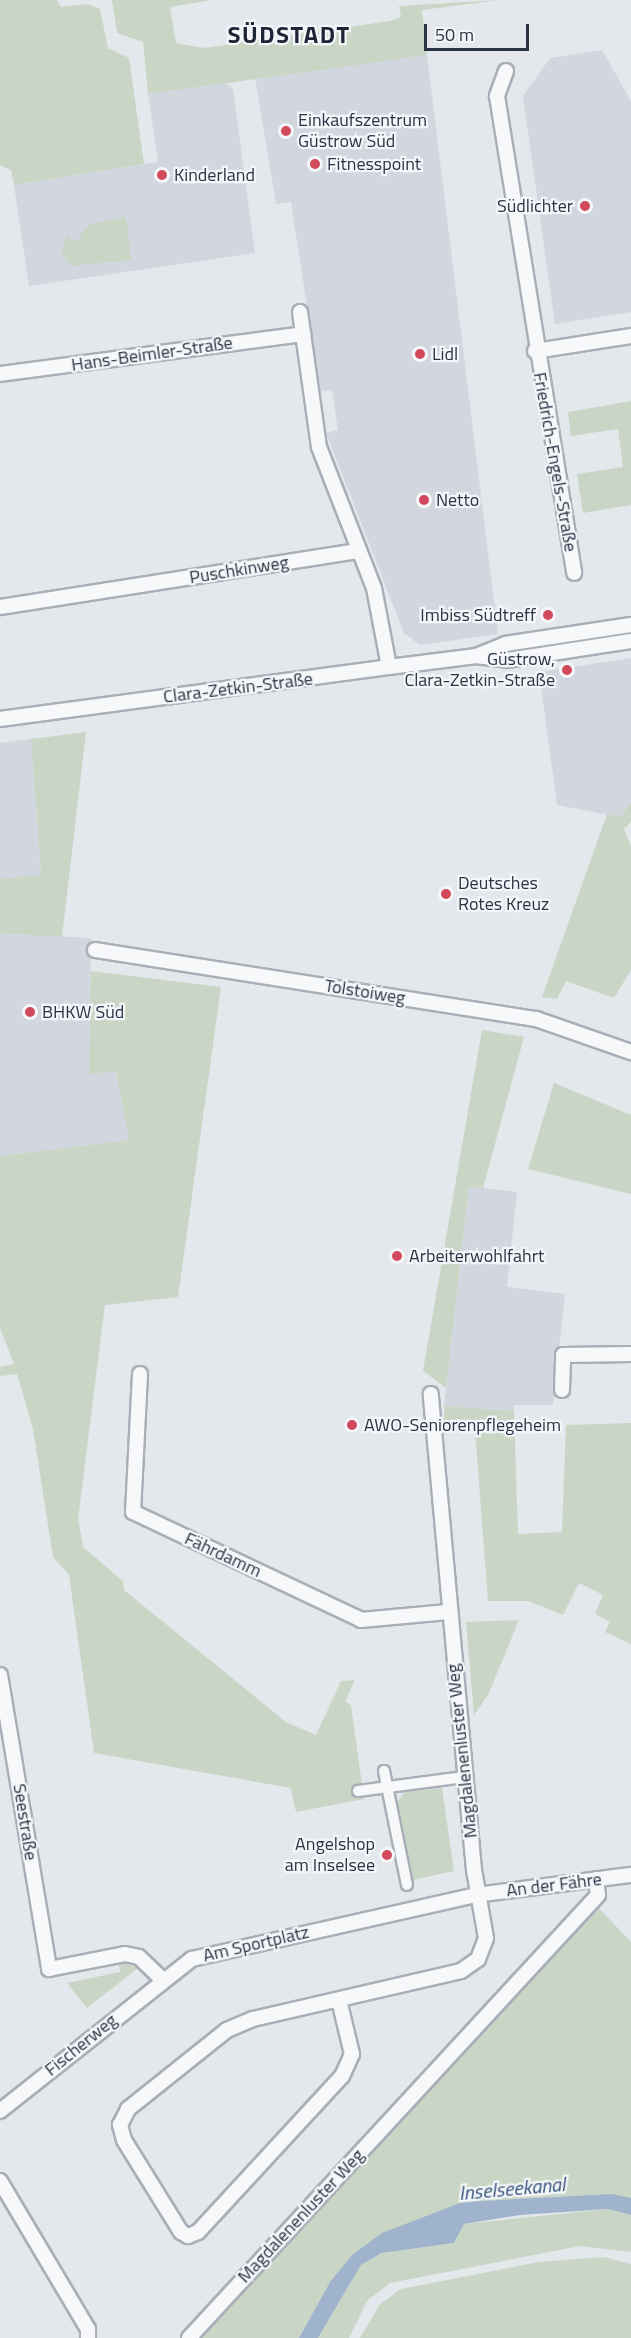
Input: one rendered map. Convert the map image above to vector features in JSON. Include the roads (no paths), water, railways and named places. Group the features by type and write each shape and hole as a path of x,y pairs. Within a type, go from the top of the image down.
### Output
{"street":[{"name":"Friedrich-Engels-Straße","path":"506,70 497,96 536,351 574,573"},
{"path":"300,312 318,447 374,588 388,667"},
{"name":"Hans-Beimler-Straße","path":"0,374 303,334"},
{"name":"Friedrich-Engels-Straße","path":"536,351 631,336"},
{"name":"Puschkinweg","path":"0,607 359,551"},
{"name":"Clara-Zetkin-Straße","path":"476,656 505,644 631,625"},
{"name":"Clara-Zetkin-Straße","path":"0,719 476,656 507,660 631,641"},
{"name":"Tolstoiweg","path":"95,950 536,1019 631,1052"},
{"path":"562,1390 563,1355 631,1354"},
{"name":"Fährdamm","path":"140,1374 133,1512 361,1620 448,1612"},
{"name":"Magdalenenluster Weg","path":"339,2000 352,2054 342,2076 198,2232 188,2236 181,2232 124,2140 120,2125 128,2109 227,2030 339,2000 437,1979 478,1959 486,1938 476,1894 464,1777 431,1394"},
{"name":"Seestraße","path":"0,1675 49,1969 125,1954 140,1957 161,1978"},
{"path":"384,1771 407,1885"},
{"path":"358,1791 464,1777"},
{"name":"An der Fähre","path":"476,1894 631,1875"},
{"name":"Magdalenenluster Weg","path":"189,2338 598,1895 596,1879"},
{"name":"Am Sportplatz","path":"161,1978 199,1957 476,1894"},
{"name":"Fischerweg","path":"0,2110 161,1978"},
{"path":"0,2181 88,2338"}],"water":[{"path":"612,2194 631,2198 631,2215 608,2209 520,2215 464,2224 454,2243 382,2253 361,2265 318,2338 299,2338 330,2282 352,2255 382,2233 463,2202"}],"place":[{"name":"Einkaufszentrum Güstrow Süd","path":"286,131"},
{"name":"Fitnesspoint","path":"315,164"},
{"name":"Kinderland","path":"162,175"},
{"name":"Südlichter","path":"585,206"},
{"name":"Lidl","path":"420,354"},
{"name":"Netto","path":"424,500"},
{"name":"Imbiss Südtreff","path":"548,615"},
{"name":"Güstrow, Clara-Zetkin-Straße","path":"567,670"},
{"name":"Deutsches Rotes Kreuz","path":"446,894"},
{"name":"BHKW Süd","path":"30,1012"},
{"name":"Arbeiterwohlfahrt","path":"397,1256"},
{"name":"AWO-Seniorenpflegeheim","path":"352,1425"},
{"name":"Angelshop am Inselsee","path":"387,1855"}],"district":[{"name":"SÜDSTADT","path":"289,35"}],"water label":[{"name":"Inselseekanal","path":"512,2188"}]}
